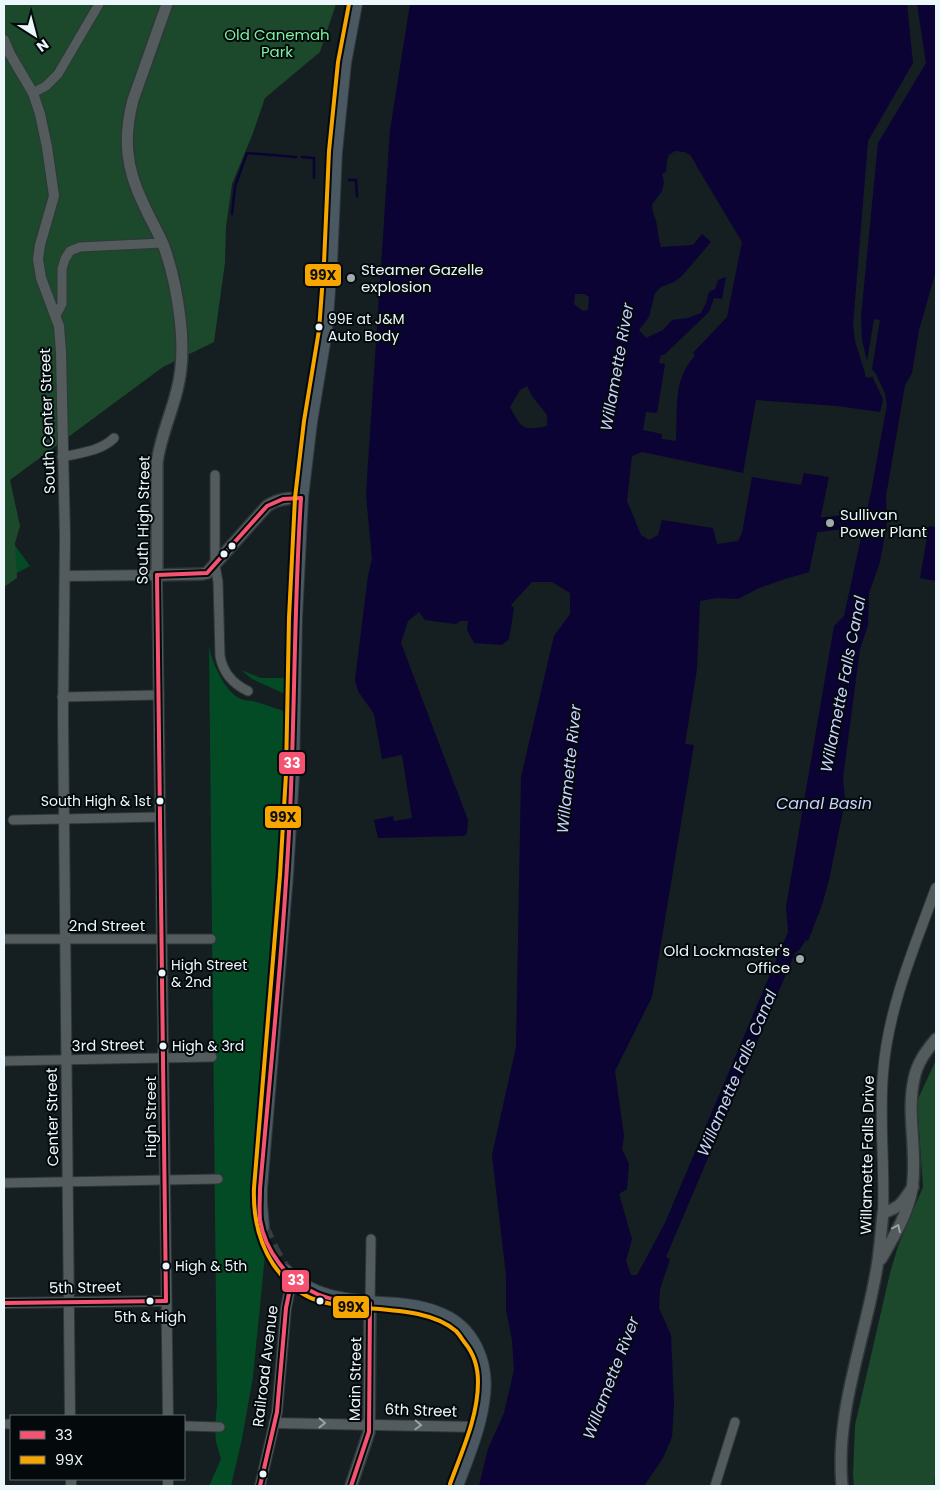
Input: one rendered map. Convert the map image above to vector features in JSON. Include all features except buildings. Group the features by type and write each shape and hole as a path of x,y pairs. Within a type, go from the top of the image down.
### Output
{"highway":[{"path":"262,1226 260,1189 283,923 290,814 301,498 310,422 325,331 330,272 335,152 344,63 355,4"},
{"path":"289,1275 308,1290 339,1300 435,1312 450,1319 469,1336 478,1352 484,1378 482,1403 456,1486"}],"main road":[{"name":"South High Street","path":"157,574 156,463 180,372 181,320 175,286 162,243 134,184 128,157 127,137 129,114 133,100 167,4"},
{"path":"157,574 207,573 267,506 285,498 301,498"},
{"path":"877,1268 911,1196 914,1157 912,1095 914,1078 925,1053 936,1039"},
{"path":"883,1213 897,1208 913,1187"},
{"name":"Willamette Falls Drive","path":"842,1486 841,1458 844,1423 877,1268 883,1213"},
{"name":"Main Street","path":"351,1486 367,1439 370,1424 370,1303"}],"street":[{"path":"34,93 46,86 58,74 99,4"},
{"name":"South Center Street","path":"4,40 10,54 34,93 44,129 54,196 40,246 39,266 60,331 62,457 65,500 62,697 64,818"},
{"path":"56,316 62,304 62,269 70,251 80,248 162,243"},
{"path":"62,457 94,450 114,438"},
{"path":"215,475 215,565 218,582 218,633 221,662 226,674 234,684 248,691"},
{"path":"65,576 157,574"},
{"name":"South High Street","path":"157,574 160,816"},
{"path":"62,697 159,695"},
{"path":"13,820 160,816"},
{"name":"High Street","path":"160,816 168,1415"},
{"name":"Center Street","path":"64,818 70,1415"},
{"name":"Willamette Falls Drive","path":"883,1213 882,1089 887,1040 898,993 936,888"},
{"name":"2nd Street","path":"4,939 211,939"},
{"name":"3rd Street","path":"4,1061 212,1057"},
{"path":"4,1182 218,1179"},
{"name":"Main Street","path":"370,1303 371,1240"},
{"name":"Railroad Avenue","path":"260,1486 277,1412 289,1275"},
{"name":"5th Street","path":"4,1303 166,1301"},
{"name":"6th Street","path":"274,1422 476,1427"},
{"path":"715,1486 735,1422"},
{"path":"185,1426 220,1427"}],"green space":[{"name":"Old Canemah Park","path":"4,4 336,4 320,52 265,98 232,184 226,227 225,263 214,342 163,367 10,480 20,526 15,543 17,578 4,587"},
{"path":"14,544 30,566 4,580"},
{"path":"209,646 220,676 235,695 241,699 284,711 281,808 250,1194 254,1226 265,1255 253,1377 231,1486 209,1486 221,1459 216,1442 215,1427 217,1405"},
{"path":"241,670 261,678 285,678 285,694 252,679"},
{"path":"936,1060 936,1462 934,1486 854,1486 855,1425 890,1273 898,1246 923,1187 917,1101"}],"water":[{"path":"410,4 936,4 936,271 919,330 912,373 905,385 886,496 887,523 880,562 869,593 868,625 860,649 843,778 845,801 829,880 822,905 808,941 806,940 795,953 666,1257 670,1259 660,1289 659,1308 671,1335 674,1404 672,1437 663,1458 644,1486 479,1486 488,1449 504,1413 514,1370 512,1340 506,1310 506,1275 492,1155 516,1047 521,777 554,636 570,614 570,593 552,582 532,582 511,605 514,608 509,639 502,645 474,643 467,630 468,621 460,621 456,624 425,620 419,612 408,621 401,643 468,820 467,833 464,836 378,838 374,820 393,816 394,821 412,818 402,755 382,759 374,714 358,691 355,680 368,576 372,559 366,494 390,130","holes":["675,151 690,155 742,242 727,317 693,353 695,356 688,365 679,386 676,441 662,439 662,434 643,430 646,412 657,413 665,364 659,363 661,355 664,355 709,312 714,298 722,299 726,277 718,280 715,289 709,292 701,313 688,318 672,320 663,330 646,338 639,330 649,317 655,293 661,287 681,277 711,242 702,234 693,245 661,247 652,204 663,187 662,174 666,172 667,160","575,294 584,294 589,297 588,310 583,311 574,304","527,386 532,396 547,415 547,426 527,428 520,424 510,407 520,390","756,400 837,406 880,412 881,409 886,410 871,492 844,616 834,626 786,907 788,932 665,1223 637,1275 631,1275 626,1261 632,1239 619,1194 627,1189 629,1164 622,1149 624,1136 615,1071 652,997 694,745 685,744 697,669 700,601 716,598 738,599 759,588 809,572 829,477 804,473 801,485 752,477 742,533 738,541 717,544 713,528 662,520 658,535 649,540 641,535 627,501 632,456 642,452 743,473"]},
{"path":"929,526 936,527 936,581 920,578"}],"pier":[{"path":"907,4 917,4 926,63 878,143 861,317 862,339 867,361 874,319 880,320 872,369 885,393 886,410 881,409 883,399 872,376 871,378 865,377 855,341 853,325 868,141 913,63"},
{"path":"675,151 685,152 690,155 696,164 693,165 684,154 676,153 671,156 669,161 668,173 667,160 669,155"}],"waterway":[{"path":"232,214 235,186 247,153 296,157"},
{"path":"302,157 314,158 314,178"},
{"path":"349,180 356,180 357,196"},
{"path":"802,532 816,525 874,519"}],"tunnel":[{"path":"262,1227 285,1271"}],"transit line":[{"name":"99X","path":"349,4 338,62 329,151 319,330 304,421 295,498 289,618 286,774 254,1208 260,1237 273,1264 282,1276 303,1294 316,1300 333,1304 408,1312 426,1316 442,1322 456,1331 468,1347 476,1366 477,1395 472,1421 450,1484"},
{"name":"33","path":"301,498 292,773 277,1000 260,1189 260,1220 267,1243 273,1254 288,1273 306,1288 330,1298 370,1303 369,1432 351,1486"},
{"name":"33","path":"157,575 207,573 267,506 283,499 301,498"},
{"name":"33","path":"157,575 166,1301"},
{"name":"33","path":"260,1486 277,1412 286,1308 292,1279"},
{"name":"33","path":"4,1303 166,1301"}],"place":[{"name":"Steamer Gazelle explosion","path":"351,278"},
{"name":"99E at J&M Auto Body","path":"319,327"},
{"name":"Sullivan Power Plant","path":"830,523"},
{"name":"South High & 1st","path":"160,801"},
{"name":"Old Lockmaster's Office","path":"800,959"},
{"name":"High Street & 2nd","path":"162,973"},
{"name":"High & 3rd","path":"163,1046"},
{"name":"High & 5th","path":"166,1266"},
{"name":"5th & High","path":"150,1301"}],"water label":[{"name":"Willamette River","path":"617,367"},
{"name":"Willamette Falls Canal","path":"843,684"},
{"name":"Willamette River","path":"569,769"},
{"name":"Canal Basin","path":"824,803"},
{"name":"Willamette Falls Canal","path":"737,1073"},
{"name":"Willamette River","path":"611,1378"}]}
